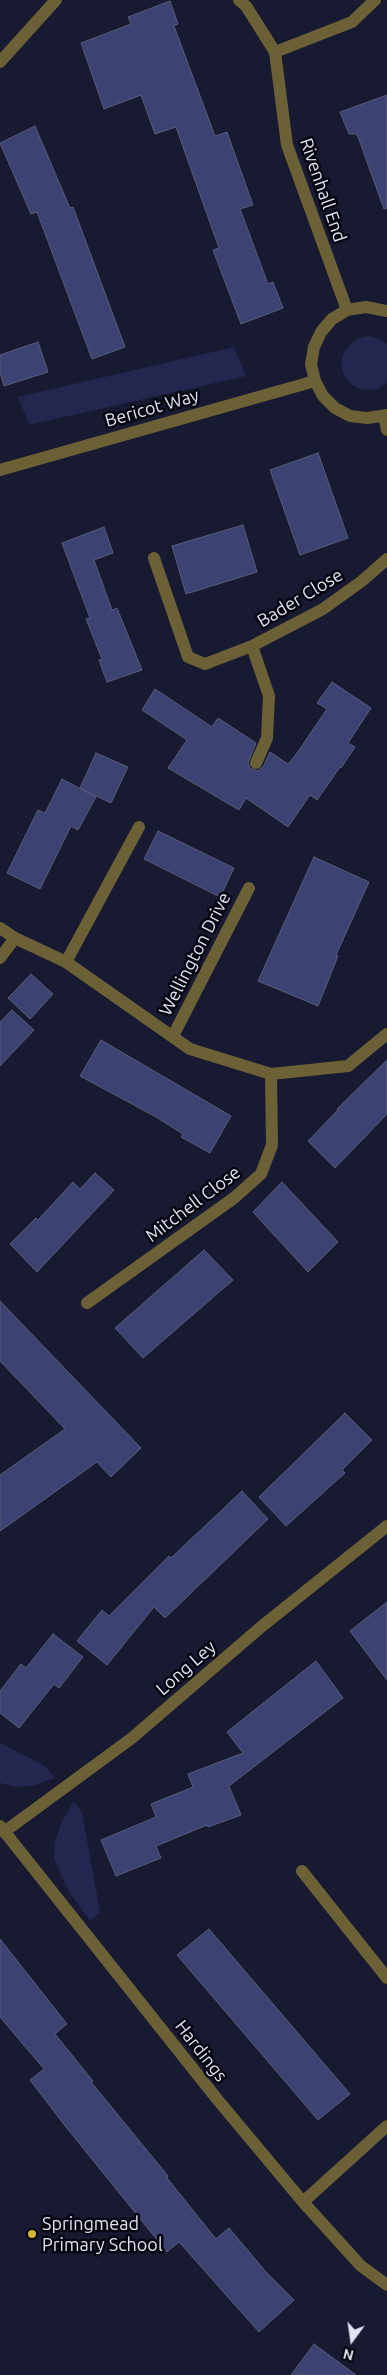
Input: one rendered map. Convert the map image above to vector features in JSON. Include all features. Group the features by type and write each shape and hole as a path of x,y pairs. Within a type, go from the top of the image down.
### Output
{"street":[{"path":"0,62 56,0"},
{"name":"Rivenhall End","path":"239,0 246,6 275,52 287,145 347,310"},
{"path":"275,52 352,22 375,0"},
{"path":"387,311 366,307 347,310 332,319 321,332 314,347 311,364 315,381 323,396 335,408 350,416 367,418 385,415 387,430"},
{"name":"Bericot Way","path":"0,470 315,381"},
{"name":"Bader Close","path":"154,558 188,657 206,664 252,646 323,609 362,581 387,559"},
{"name":"Bader Close","path":"252,646 269,696 267,738 256,763"},
{"path":"66,962 139,827"},
{"name":"Wellington Drive","path":"172,1036 250,888"},
{"name":"Wellington Drive","path":"0,928 15,938 66,962 190,1049 271,1074 348,1066 387,1034"},
{"path":"0,958 15,938"},
{"name":"Mitchell Close","path":"87,1303 234,1198 260,1174 272,1145 271,1074"},
{"name":"Long Ley","path":"2,1829 132,1738 261,1627 387,1526"},
{"name":"Hardings","path":"2,1829 217,2099 303,2202 361,2266 387,2285"},
{"path":"302,1871 387,1978"},
{"path":"303,2202 387,2126"}],"shaded area":[{"path":"369,336 380,339 387,344 387,383 378,389 368,390 357,388 349,382 343,373 341,362 344,352 350,344 359,338"},
{"path":"234,347 246,376 29,425 18,397"},
{"path":"0,1743 45,1766 55,1778 32,1786 15,1787 0,1783"},
{"path":"74,1801 82,1813 100,1912 90,1921 69,1892 54,1859 55,1842 61,1823"}],"building":[{"path":"170,1 178,24 174,26 215,136 227,132 253,205 240,209 268,284 273,282 283,308 241,324 213,250 219,248 176,127 155,134 141,95 104,109 81,43 131,24 128,17"},
{"path":"387,95 387,208 384,209 357,134 349,134 340,112"},
{"path":"35,126 70,208 73,207 125,347 92,359 37,212 31,214 0,143"},
{"path":"38,342 48,372 4,386 0,372 0,355"},
{"path":"318,453 348,538 300,555 270,470"},
{"path":"243,525 257,572 186,594 172,546"},
{"path":"104,527 113,553 94,560 112,610 117,608 142,670 107,682 99,660 102,659 86,619 90,618 62,543"},
{"path":"332,682 371,708 348,743 355,747 341,768 317,800 310,795 288,827 246,798 239,810 168,768 187,740 142,710 155,689 212,727 218,718 256,743 248,763 250,768 257,771 263,767 270,752 288,764 295,756 327,709 317,703"},
{"path":"96,753 128,767 111,803 80,788"},
{"path":"62,779 96,797 78,830 71,826 40,889 7,873 38,810 45,813"},
{"path":"158,831 234,868 220,897 144,859"},
{"path":"314,857 369,882 336,955 338,956 318,1006 258,981"},
{"path":"31,974 53,994 30,1019 8,998"},
{"path":"12,1010 34,1030 0,1066 0,1022"},
{"path":"101,1040 231,1116 210,1153 181,1137 183,1134 156,1117 80,1076"},
{"path":"387,1060 387,1114 335,1168 308,1141 337,1109"},
{"path":"95,1173 114,1190 37,1272 10,1244 36,1218 38,1220 73,1182 80,1189"},
{"path":"282,1182 338,1242 308,1272 253,1212"},
{"path":"204,1250 233,1280 143,1358 115,1328"},
{"path":"0,1301 141,1448 111,1477 97,1462 0,1531 0,1475 65,1429 0,1361"},
{"path":"345,1413 372,1440 342,1470 345,1473 286,1526 259,1497"},
{"path":"242,1491 268,1519 165,1618 154,1607 107,1665 77,1641 102,1610 109,1616 169,1556 171,1558"},
{"path":"387,1602 387,1680 350,1631"},
{"path":"53,1634 83,1657 59,1688 54,1684 19,1728 0,1713 0,1691 21,1664 26,1668"},
{"path":"316,1661 343,1698 229,1786 241,1815 208,1827 207,1825 156,1846 161,1858 116,1876 101,1840 156,1817 151,1804 193,1787 188,1774 243,1753 227,1732"},
{"path":"209,1929 350,2094 318,2120 177,1955"},
{"path":"0,1939 67,2024 55,2034 216,2239 229,2228 266,2272 294,2300 259,2332 179,2242 167,2252 30,2080 44,2069 0,2017"},
{"path":"314,2344 356,2375 291,2375"}],"place":[{"name":"Springmead Primary School","path":"32,2234"}]}
